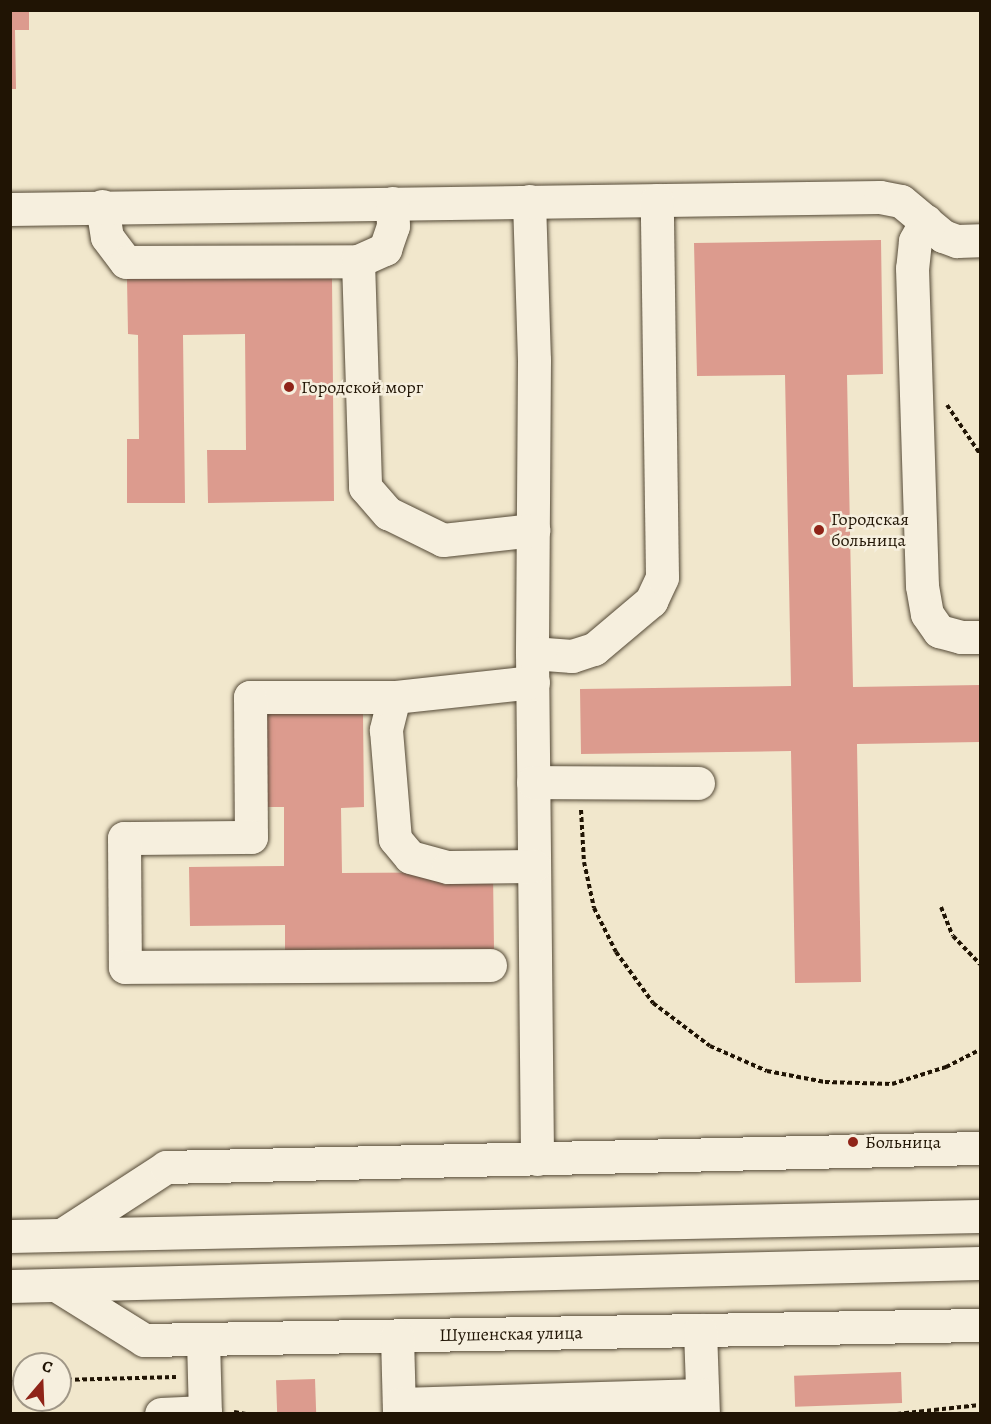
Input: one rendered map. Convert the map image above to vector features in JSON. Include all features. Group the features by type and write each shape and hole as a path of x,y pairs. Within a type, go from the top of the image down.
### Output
{"street":[{"path":"10,209 880,197 902,201 943,236 957,241 981,240"},
{"path":"490,964 125,967 124,838 251,837 250,697 394,697 533,668 594,649 651,602 662,577 657,200"},
{"path":"529,201 534,360 533,783 537,1159"},
{"path":"102,206 107,237 126,262 358,261 385,249 393,226 392,203"},
{"path":"926,221 915,241 912,268 922,586 927,614 939,631 961,637 981,637"},
{"path":"358,261 365,487 388,513 443,540 533,530"},
{"path":"394,697 386,730 387,778 395,838 410,857 448,867 534,866"},
{"path":"533,783 698,783"},
{"path":"63,1234 166,1167 981,1148"},
{"path":"10,1236 981,1216"},
{"path":"10,1286 981,1263"},
{"name":"Шушенская улица","path":"56,1285 144,1340 981,1325"},
{"path":"397,1336 399,1409 702,1404 700,1330"},
{"path":"161,1413 205,1413 203,1339"}],"path":[{"path":"945,403 981,454"},
{"path":"580,783 584,862 598,917 616,952 653,1003 710,1046 767,1071 825,1083 892,1084 946,1067 981,1050"},
{"path":"941,907 953,936 981,964"},
{"path":"72,1380 204,1376"},
{"path":"897,1413 981,1405"}],"building":[{"path":"10,10 29,10 29,30 15,30 16,89 10,89"},
{"name":"Городская больница","path":"881,240 883,374 847,375 853,687 980,685 980,742 857,744 861,982 795,983 791,751 581,754 580,689 791,686 785,375 697,376 694,243"},
{"name":"Городской морг","path":"332,277 334,501 208,503 207,450 246,450 245,334 183,335 185,503 127,503 127,439 139,439 138,335 128,334 127,279"},
{"path":"256,713 363,713 364,807 341,808 342,873 493,872 494,949 285,950 285,925 190,926 189,867 284,866 284,807 257,807"},
{"path":"901,1372 902,1403 795,1407 794,1376"},
{"path":"315,1379 316,1412 277,1413 276,1380"}],"place":[{"name":"Городской морг","path":"289,387"},
{"name":"Городская больница","path":"819,530"},
{"name":"Больница","path":"853,1142"}]}
